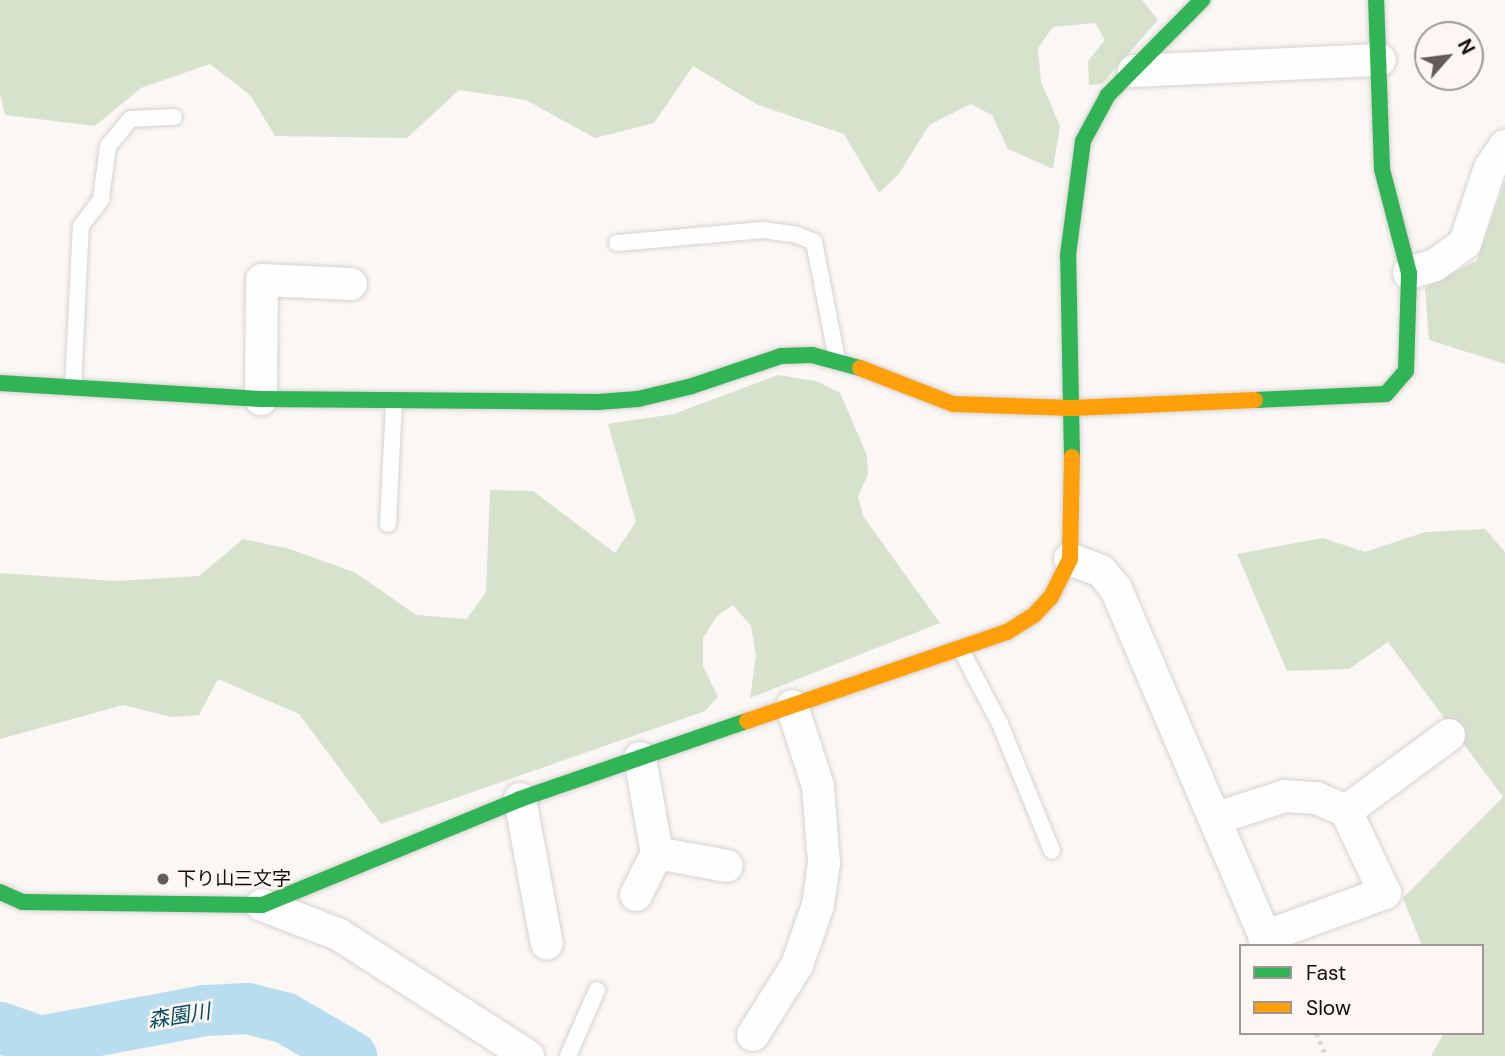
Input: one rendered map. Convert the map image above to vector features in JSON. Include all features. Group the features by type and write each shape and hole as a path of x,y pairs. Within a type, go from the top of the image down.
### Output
{"street":[{"path":"262,905 520,799 1007,632 1034,615 1051,597 1070,559 1072,408 1068,255 1083,141 1108,95 1202,0"},
{"path":"0,383 261,399 638,399 781,356 837,359 953,404 1072,408 1386,394 1406,371 1409,273 1382,169 1376,0"},
{"path":"1134,71 1380,61"},
{"path":"1409,273 1452,256 1465,243 1490,168 1505,146"},
{"path":"261,399 262,280 351,284"},
{"path":"1070,559 1101,571 1116,589 1217,818 1266,941 1385,893 1346,811 1317,798 1285,796 1217,818"},
{"path":"753,1034 797,964 818,905 824,863 818,786 792,706"},
{"path":"1346,811 1449,735"},
{"path":"636,895 657,853 640,758"},
{"path":"520,799 547,944"},
{"path":"657,853 727,866"},
{"path":"0,892 22,902 262,905 338,934 527,1056"}],"lane":[{"path":"73,387 81,226 101,199 107,146 131,119 174,117"},
{"path":"617,243 763,230 797,234 814,242 837,359"},
{"path":"388,524 394,401"},
{"path":"960,648 1000,724 1052,851"},
{"path":"568,1056 597,990"}],"path":[{"path":"1318,1035 1326,1056"}],"green space":[{"path":"0,0 1142,0 1158,20 1102,84 1089,85 1088,61 1105,40 1095,23 1053,27 1038,48 1041,82 1060,126 1053,169 1008,149 992,115 971,104 929,125 899,174 879,193 844,134 758,105 693,66 654,123 595,138 526,100 459,90 407,138 275,136 250,95 210,64 141,88 95,126 5,115 0,94"},
{"path":"1505,181 1505,364 1429,340 1425,288 1477,260"},
{"path":"778,375 816,381 840,393 867,455 868,475 858,496 863,516 940,623 750,698 756,656 751,626 733,605 717,616 703,638 703,666 718,697 705,711 381,824 299,714 218,679 199,715 171,717 123,705 0,739 0,573 116,581 199,576 243,539 290,549 356,573 416,615 467,619 486,592 490,490 533,491 615,553 636,522 608,424 674,414"},
{"path":"1485,529 1505,552 1505,1056 1431,1056 1443,1035 1484,1035 1484,944 1421,944 1403,898 1503,797 1388,642 1349,669 1287,671 1237,554 1323,538 1365,552 1425,532"}],"waterway":[{"name":"森園川","path":"0,1027 39,1041 204,1010 247,1008 284,1017 351,1056"}],"traffic: fast":[{"path":"1072,457 1068,255 1083,141 1108,95 1202,0"},
{"path":"1255,400 1386,394 1406,371 1409,273 1382,169 1376,0"},
{"path":"0,383 261,399 598,402 638,399 692,386 781,356 812,355 860,368"},
{"path":"0,892 22,902 262,905 520,799 747,721"}],"traffic: slow":[{"path":"860,368 953,404 1072,408 1255,400"},
{"path":"747,721 1007,632 1034,615 1051,597 1070,559 1072,457"}],"place":[{"name":"下り山三文字","path":"163,879"}]}
